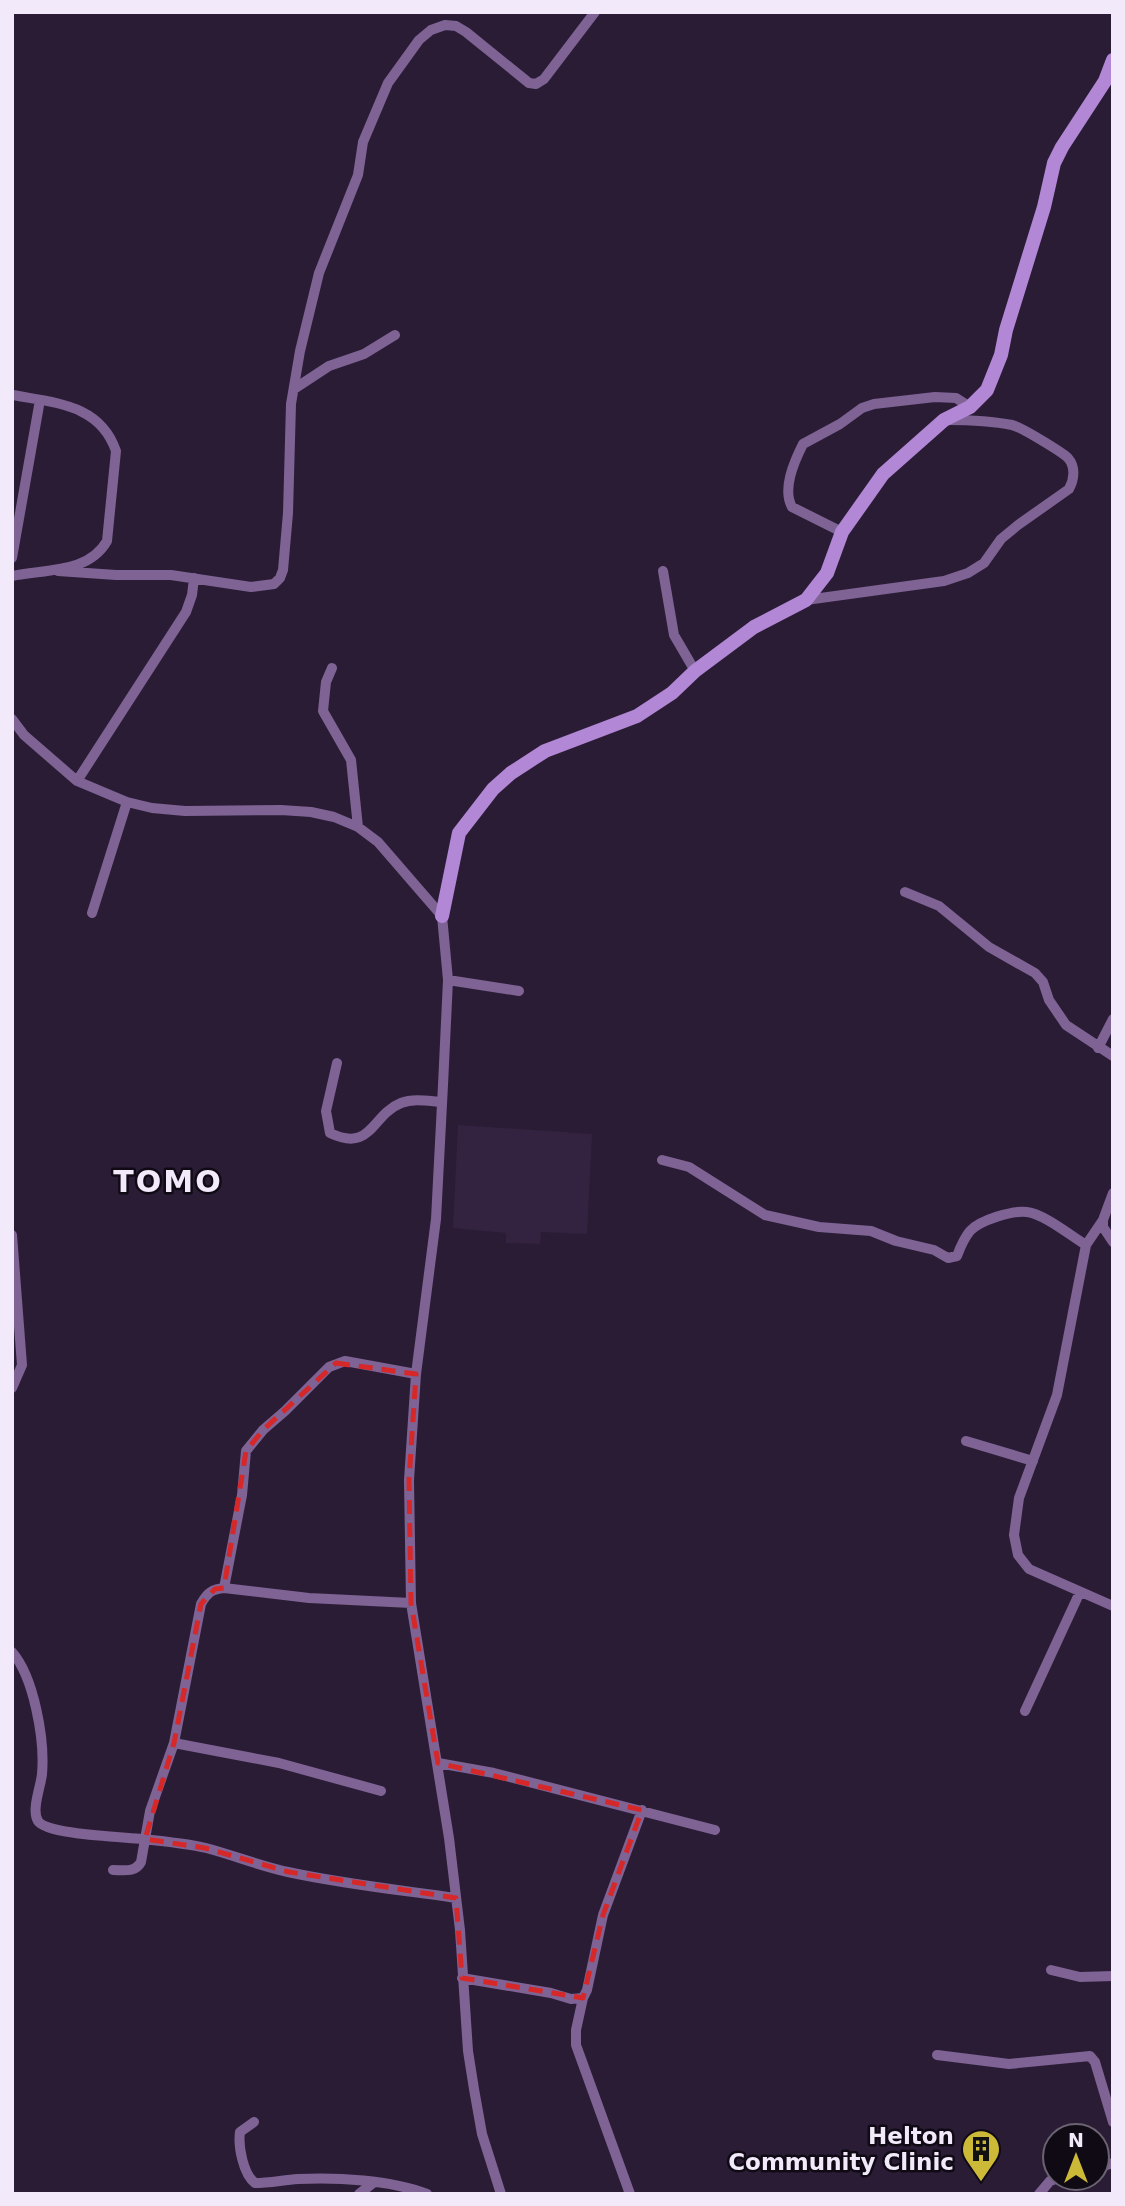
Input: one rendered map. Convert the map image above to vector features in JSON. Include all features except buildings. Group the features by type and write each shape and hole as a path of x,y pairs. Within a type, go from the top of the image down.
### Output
{"street":[{"path":"12,576 58,571 171,575 251,587 265,586 280,578 288,513 290,404 300,351 319,273 358,175 363,142 388,83 414,46 431,30 445,25 456,26 529,83 536,84 544,79 595,12"},
{"path":"806,600 827,573 842,532 883,474 944,420 970,407 987,390 1001,355 1054,163 1105,81 1113,60"},
{"path":"294,389 329,366 364,354 395,335"},
{"path":"13,395 81,409 106,430 116,451 107,541 92,558 58,571"},
{"path":"842,532 792,507 788,500 788,490 803,444 840,424 862,408 874,404 935,397 956,398 970,407"},
{"path":"12,558 40,400"},
{"path":"501,2194 482,2134 474,2089 456,1898 438,1763 411,1604 409,1480 416,1374 436,1219 448,980 442,916 459,833 471,814 511,773 545,751 636,716 672,693 695,671 754,627 806,600 944,580 968,573 984,563 1001,539 1069,489 1072,484 1073,468 1068,458 1014,425 944,420"},
{"path":"663,571 674,635 695,671"},
{"path":"77,781 186,612 194,578"},
{"path":"332,668 326,682 323,711 351,760 358,827"},
{"path":"12,719 31,742 77,781 127,802 185,811 311,812 334,817 358,827 378,842 442,916"},
{"path":"92,913 127,802"},
{"path":"905,892 939,906 989,947 1035,973 1043,982 1049,1000 1066,1025 1113,1056"},
{"path":"448,980 519,991"},
{"path":"1098,1048 1113,1019"},
{"path":"337,1063 326,1111 330,1133 341,1138 354,1139 373,1129 390,1109 402,1102 441,1102"},
{"path":"662,1160 689,1167 765,1215 818,1227 871,1231 895,1241 934,1250 948,1258 957,1256 970,1231 978,1225 1002,1215 1027,1212 1044,1219 1086,1245"},
{"path":"1113,1193 1103,1220 1086,1245 1057,1395 1019,1498 1014,1535 1018,1555 1029,1569 1113,1606"},
{"path":"1103,1220 1113,1242"},
{"path":"12,1235 22,1365 12,1388"},
{"path":"224,1588 242,1495 246,1451 263,1430 335,1363 345,1361 416,1374"},
{"path":"965,1441 1033,1461"},
{"path":"113,1870 131,1870 138,1867 153,1800 174,1743 201,1604 206,1594 224,1588 309,1598 411,1604"},
{"path":"1025,1712 1080,1592"},
{"path":"12,1652 28,1682 41,1732 42,1776 36,1813 43,1825 67,1832 205,1848 289,1872 346,1883 456,1898"},
{"path":"174,1743 279,1763 381,1791"},
{"path":"438,1763 494,1773 715,1830"},
{"path":"630,2194 580,2062 576,2030 603,1914 642,1810"},
{"path":"1051,1970 1080,1977 1113,1976"},
{"path":"463,1978 571,1999 583,1998"},
{"path":"937,2055 1009,2064 1090,2056 1095,2062 1113,2122"},
{"path":"254,2122 240,2132 238,2141 249,2179 255,2183 301,2179 373,2183 427,2194"},
{"path":"359,2194 373,2183"}],"highlighted area":[{"path":"336,1363 416,1374 409,1480 411,1603 438,1763 642,1810 603,1915 583,1998 462,1978 456,1898 289,1872 205,1848 145,1839 174,1743 201,1604 215,1589 224,1588 246,1451 263,1430"}],"shaded area":[{"path":"458,1125 592,1134 587,1234 541,1232 540,1244 506,1243 506,1233 453,1228"}],"place":[{"name":"Helton Community Clinic","path":"981,2183"}],"district":[{"name":"TOMO","path":"168,1182"}]}
